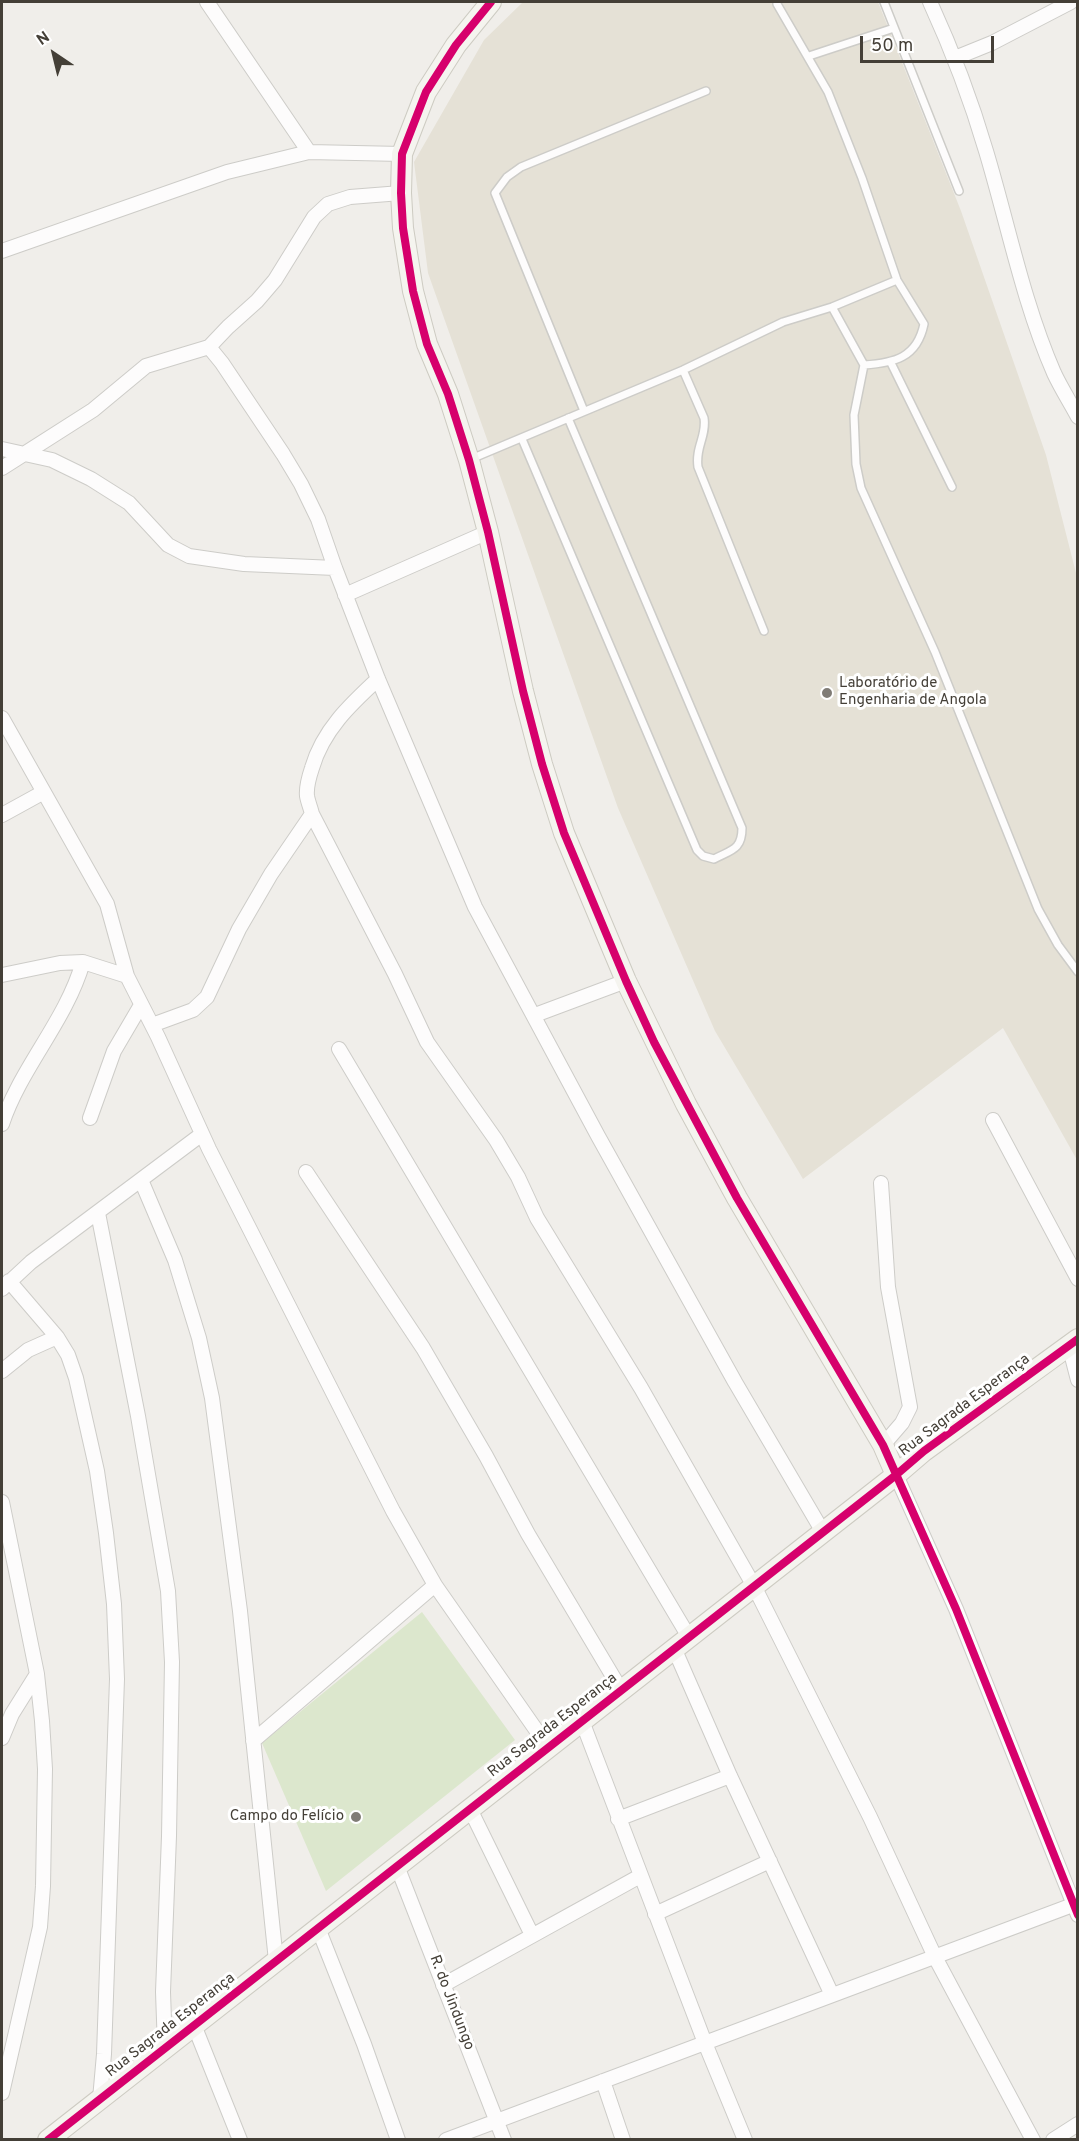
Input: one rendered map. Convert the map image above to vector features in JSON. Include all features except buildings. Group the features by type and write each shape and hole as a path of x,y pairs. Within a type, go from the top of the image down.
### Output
{"street":[{"path":"207,2 309,152"},
{"path":"446,2139 935,1957 1076,1908 956,1609 883,1444 737,1198 654,1042 564,833 542,764 469,460 448,394 427,344 413,291 403,228 402,154 426,92 456,45 491,2"},
{"path":"930,2 955,58 986,151 1038,331 1054,373 1077,417"},
{"path":"955,58 992,43 1071,2"},
{"path":"2,251 227,172 309,152 402,154"},
{"path":"2,468 93,410 146,366 209,347 257,301 275,280 314,217 328,204 350,197 401,193"},
{"path":"209,347 222,363 301,484 318,519 334,568 378,679 475,907 598,1136 735,1382 823,1532"},
{"path":"2,449 52,460 91,479 129,503 168,545 189,556 244,564 334,568"},
{"path":"345,595 488,532"},
{"path":"378,679 350,705 333,726 315,756 307,796 312,814 395,974 427,1042 518,1176 537,1218 640,1388 754,1586 865,1807 935,1957 1033,2139"},
{"path":"2,718 107,904 127,976 202,1134 393,1512 435,1585 548,1748"},
{"path":"2,815 42,792"},
{"path":"152,1026 193,1010 207,997 239,929 312,814"},
{"path":"2,975 60,963 83,962 127,976"},
{"path":"2,1124 23,1079 77,982 83,962"},
{"path":"535,1015 626,981"},
{"path":"90,1119 114,1051 141,1005"},
{"path":"339,1049 682,1643 730,1776 832,1995"},
{"path":"993,1120 1077,1279"},
{"path":"100,2099 104,2054 117,1691 114,1604 97,1471 76,1378 68,1355 57,1337 4,1287 31,1262 202,1134"},
{"path":"306,1172 423,1348 528,1534 621,1690"},
{"path":"141,1180 175,1260 199,1338 212,1398 228,1512 276,1961"},
{"path":"881,1183 888,1287 909,1407 902,1423 883,1444"},
{"path":"98,1213 138,1416 168,1591 172,1662 163,1992 165,2048"},
{"path":"2,1371 28,1350 57,1337"},
{"path":"1073,1342 1077,1380"},
{"name":"Rua Sagrada Esperança","path":"60,2136 100,2099 924,1451 1073,1342"},
{"path":"2,1502 37,1674 45,1768 44,1886 41,1917 2,2093"},
{"path":"254,1742 435,1585"},
{"path":"2,1738 12,1714 37,1674"},
{"path":"582,1721 705,2043 745,2139"},
{"path":"618,1819 730,1776"},
{"path":"470,1809 532,1935"},
{"path":"655,1914 770,1861"},
{"name":"R. do Jindungo","path":"397,1866 504,2139"},
{"path":"444,1985 640,1876"},
{"path":"318,1928 364,2044 398,2139"},
{"path":"194,2025 240,2139"},
{"path":"603,2081 623,2139"},
{"path":"1053,2139 1077,2124"}],"lane":[{"path":"777,2 828,92 862,178 897,280 924,324 922,337 916,347 891,363 864,365"},
{"path":"884,2 959,191"},
{"path":"809,56 894,28"},
{"path":"584,411 495,194 507,177 521,167 706,91"},
{"path":"469,460 683,370 783,322 832,307 897,280"},
{"path":"832,307 864,365 854,415 856,464 861,488 935,652 1038,909 1058,945 1077,972"},
{"path":"891,363 952,487"},
{"path":"683,370 704,418 705,426 696,454 698,467 764,631"},
{"path":"522,439 697,850 703,856 714,859 738,847 742,839 742,828 568,418"}],"shaded area":[{"name":"Laboratório de Engenharia de Angola","path":"523,2 878,2 961,211 1046,455 1077,577 1077,1160 1003,1028 803,1179 715,1031 618,808 428,273 414,162 484,40"}],"green space":[{"name":"Campo do Felício","path":"422,1612 515,1740 326,1891 262,1743"}],"cycle path":[{"path":"491,2 456,45 426,92 402,154 403,228 413,291 427,344 448,394 469,460 542,764 564,833 654,1042 737,1198 883,1445 956,1609 1078,1915"},
{"path":"48,2140 924,1451 1078,1339"}],"place":[{"name":"Laboratório de Engenharia de Angola","path":"827,693"},
{"name":"Campo do Felício","path":"356,1817"}]}
